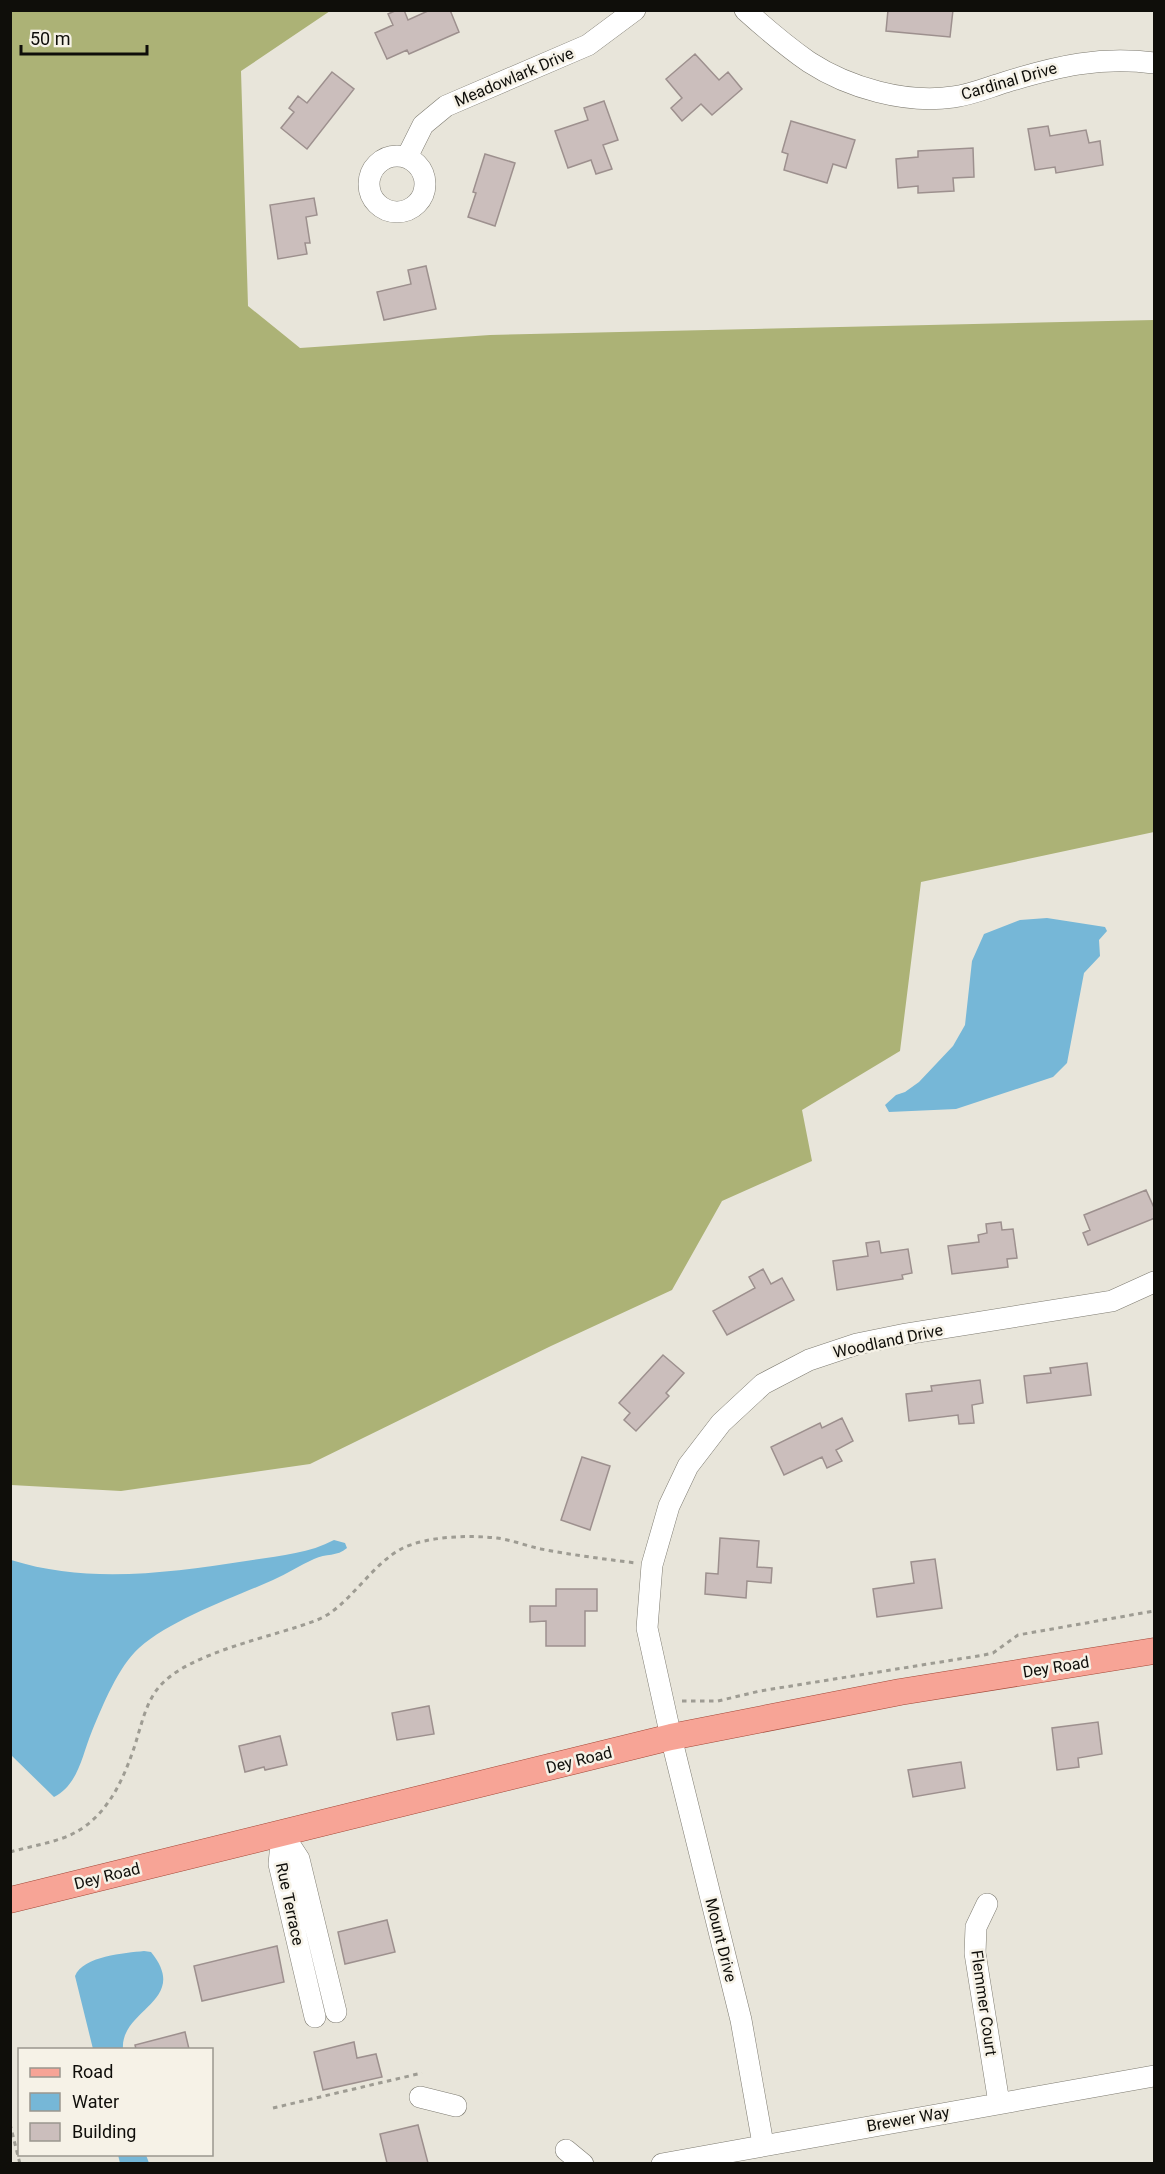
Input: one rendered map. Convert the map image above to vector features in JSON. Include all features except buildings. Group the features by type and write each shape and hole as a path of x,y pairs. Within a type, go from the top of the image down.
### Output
{"main road":[{"name":"Dey Road","path":"10,1900 670,1737 900,1692 1155,1651"}],"street":[{"name":"Meadowlark Drive","path":"407,157 423,125 446,106 588,45 635,10"},
{"name":"Cardinal Drive","path":"745,10 810,62 850,83 886,93 923,99 955,97 1051,68 1090,61 1127,60 1155,63"},
{"name":"Woodland Drive","path":"670,1737 647,1628 652,1565 669,1506 688,1466 721,1423 763,1384 809,1360 857,1344 1112,1301 1155,1282"},
{"name":"Mount Drive","path":"670,1737 741,2020 763,2144"},
{"name":"Rue Terrace","path":"282,1833 299,1859 336,2012"},
{"name":"Rue Terrace","path":"282,1833 279,1864 315,2017"},
{"name":"Flemmer Court","path":"987,1904 976,1927 975,1953 999,2103"},
{"name":"Brewer Way","path":"662,2163 1155,2076"},
{"path":"420,2097 456,2106"},
{"path":"566,2150 583,2163"}],"path":[{"path":"10,1852 64,1838 89,1825 106,1808 121,1782 143,1717 158,1687 172,1675 226,1649 320,1619 380,1564 403,1548 428,1540 479,1537 602,1559 652,1565"},
{"path":"663,1702 718,1701 760,1691 993,1653 1018,1635 1155,1611"},
{"path":"273,2108 422,2073"},
{"path":"10,2124 18,2155"}],"green space":[{"path":"10,11 330,11 241,71 248,306 300,348 490,335 1154,320 1154,832 921,882 900,1051 802,1110 812,1161 722,1201 672,1290 551,1346 310,1464 121,1491 11,1485"}],"water":[{"path":"1047,918 1105,927 1107,931 1099,940 1100,956 1084,973 1067,1063 1053,1077 956,1109 889,1112 885,1105 896,1095 905,1092 919,1082 953,1046 965,1025 972,961 984,934 1020,920"},
{"path":"334,1540 345,1543 347,1548 339,1553 314,1559 278,1578 185,1618 139,1648 124,1665 112,1687 74,1777 69,1785 54,1797 11,1755 11,1560 69,1572 128,1574 292,1554"},
{"path":"151,1952 161,1969 163,1982 159,1994 125,2035 123,2048 93,2048 75,1976 86,1964 116,1955"},
{"path":"118,2156 146,2156 149,2163 120,2163"}]}
